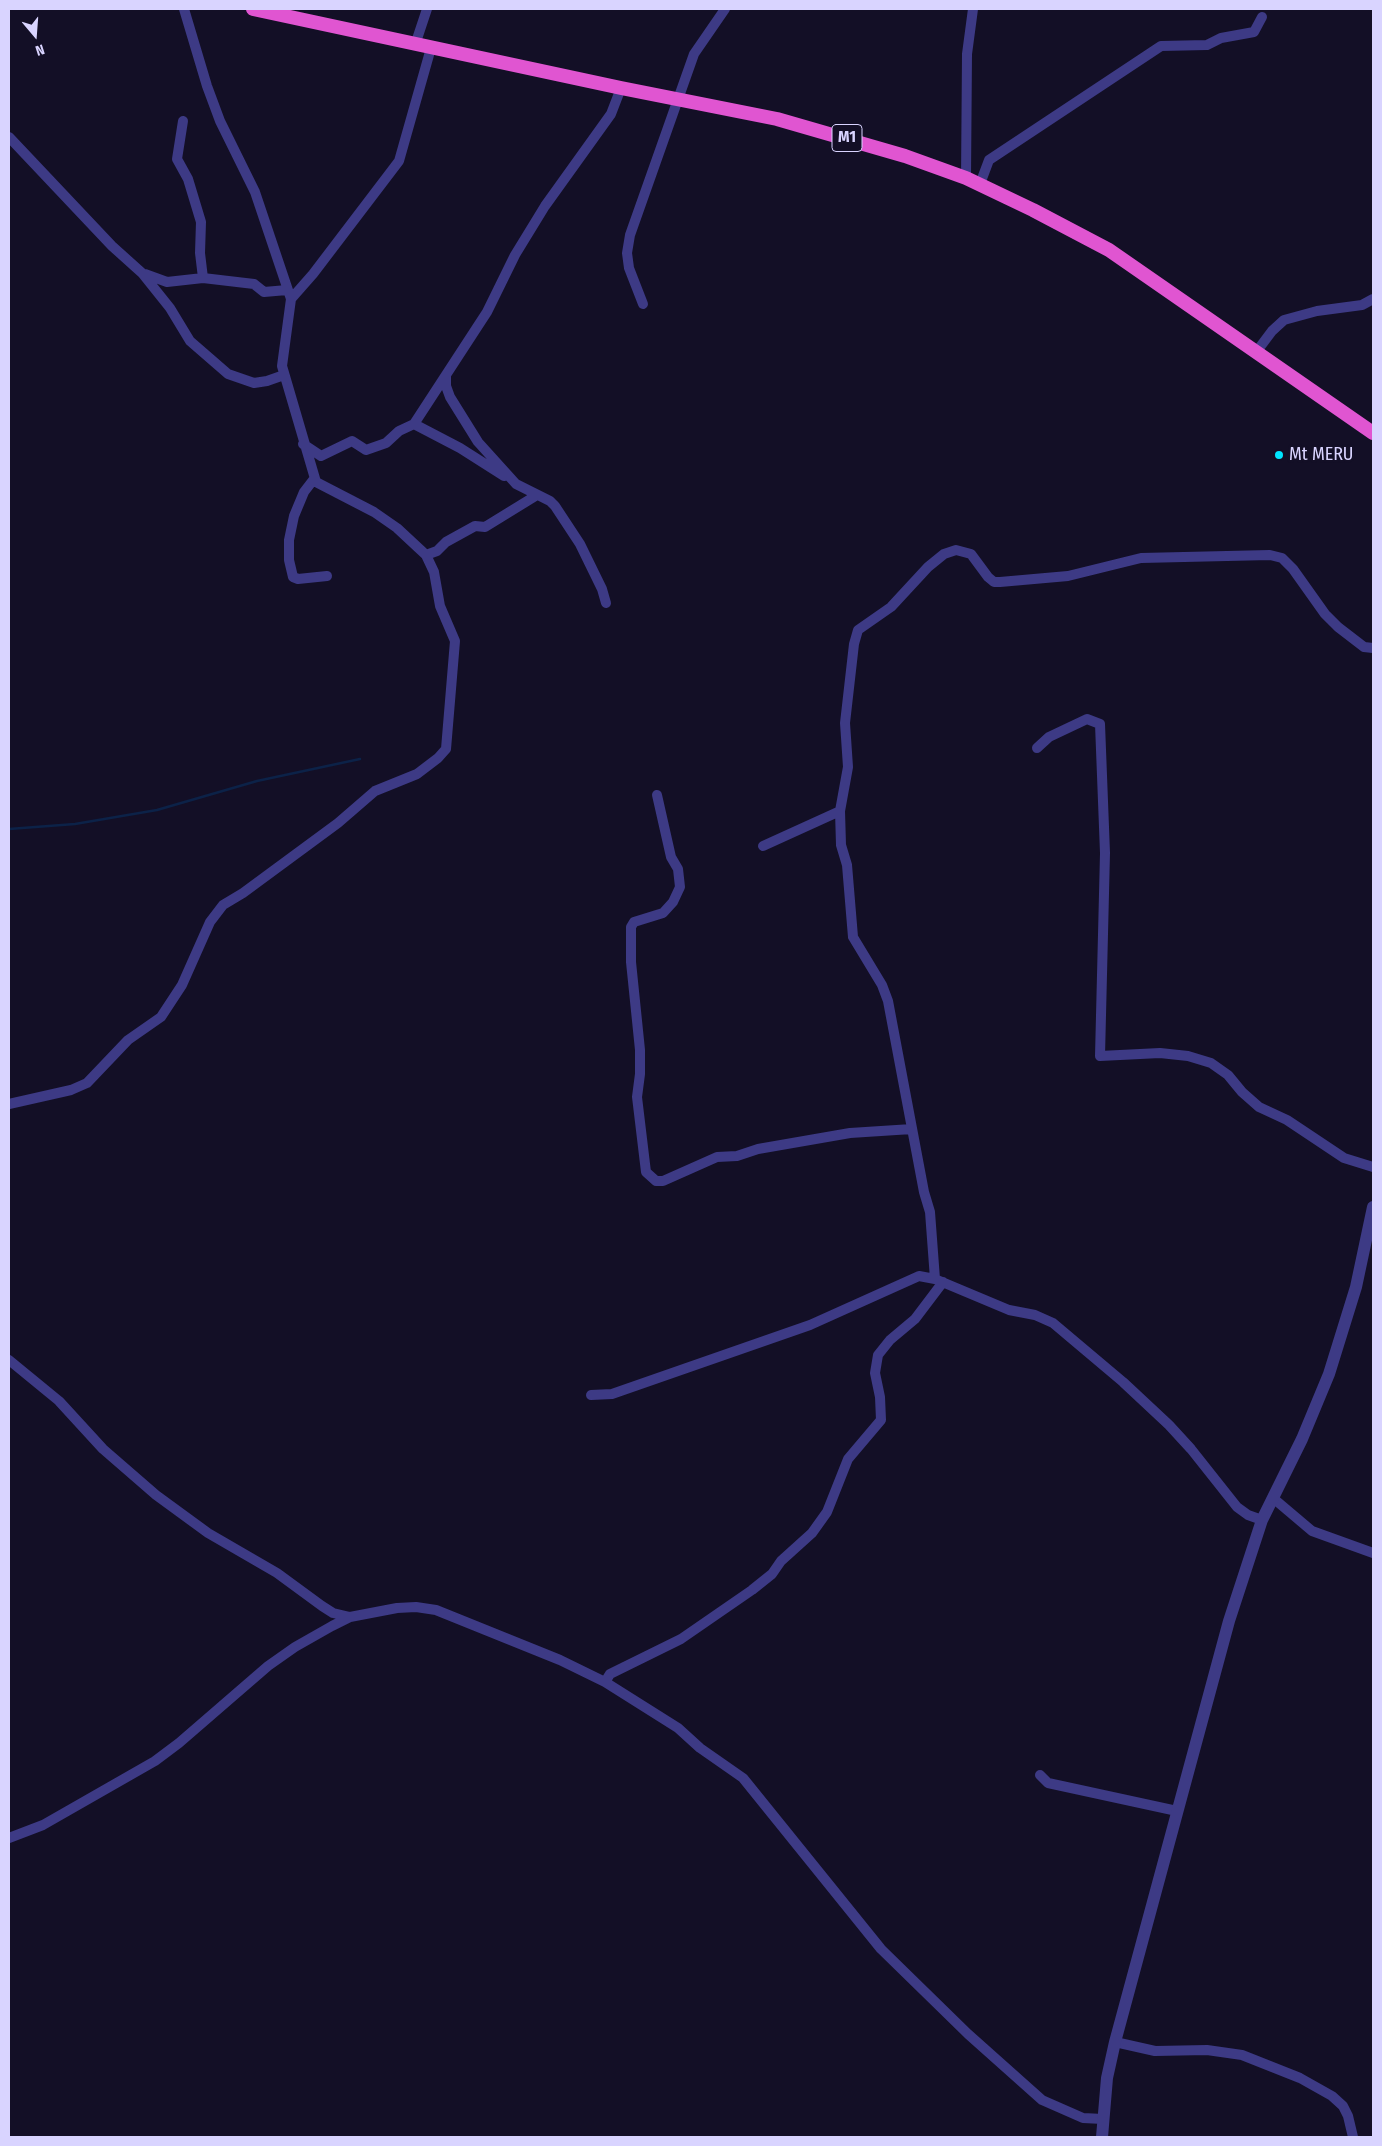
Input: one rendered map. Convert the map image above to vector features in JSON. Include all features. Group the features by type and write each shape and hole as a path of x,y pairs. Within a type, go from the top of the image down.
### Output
{"highway":[{"name":"M1","path":"253,9 416,45 777,119 840,136 966,178 1090,239 1373,433"}],"street":[{"path":"9,1104 71,1090 87,1083 128,1040 161,1017 182,985 210,922 223,904 243,893 338,823 375,791 418,774 442,755 446,749 455,642 440,606 437,582 426,555 410,538 374,512 316,482 314,479 282,366 289,295 255,192 220,120 207,86 184,9"},
{"path":"416,45 428,9"},
{"path":"643,304 629,268 627,253 630,235 667,133 676,99 694,54 725,9"},
{"path":"966,178 967,54 973,9"},
{"path":"980,184 989,160 1162,46 1207,45 1221,38 1254,32 1262,17"},
{"path":"142,273 167,282 203,278 244,282 254,284 264,292 289,295 313,274 399,161 431,48"},
{"path":"303,444 321,456 352,440 366,450 386,442 399,430 414,424 487,312 515,255 545,206 611,114 621,88"},
{"path":"182,121 177,159 188,180 201,222 200,253 203,278"},
{"path":"9,137 112,246 142,273 170,308 190,341 228,374 254,383 284,375"},
{"path":"1257,352 1272,331 1284,320 1317,311 1362,305 1373,299"},
{"path":"446,374 446,386 454,405 478,442 516,484"},
{"path":"414,424 460,448 516,484 555,506 594,571 606,603"},
{"path":"314,479 304,492 294,516 289,540 289,560 293,577 298,579 327,576"},
{"path":"426,555 437,551 446,542 475,526 485,527 537,495"},
{"path":"605,1682 610,1674 682,1639 752,1590 772,1574 781,1561 812,1534 827,1512 848,1459 881,1420 880,1397 875,1373 878,1355 890,1340 915,1319 939,1281 930,1212 924,1192 888,1001 882,985 853,937 847,865 841,845 840,811 847,776 845,723 855,637 858,630 891,607 928,567 950,552 963,551 971,554 994,582 1068,576 1142,558 1270,555 1282,558 1293,569 1320,608 1338,626 1364,647 1373,648"},
{"path":"1037,748 1049,737 1087,719 1100,724 1105,853 1100,1056 1160,1053 1188,1056 1211,1063 1228,1075 1242,1092 1259,1107 1287,1120 1344,1158 1373,1167"},
{"path":"657,794 671,857 678,870 680,887 673,902 663,913 634,922 631,926 631,962 640,1050 640,1074 637,1097 640,1144 646,1172 656,1181 664,1180 717,1157 737,1156 758,1149 850,1133 912,1129"},
{"path":"763,846 840,811"},
{"path":"1102,2137 1107,2078 1115,2042 1229,1621 1262,1520 1302,1438 1329,1374 1356,1287 1373,1207"},
{"path":"591,1395 612,1394 810,1325 908,1279 919,1276 939,1281 1009,1310 1035,1315 1054,1323 1123,1382 1169,1425 1191,1449 1237,1507 1262,1520"},
{"path":"9,1360 59,1401 103,1448 156,1496 208,1532 277,1573 333,1613 350,1617"},
{"path":"1273,1498 1312,1531 1373,1553"},
{"path":"9,1838 43,1826 155,1761 179,1743 268,1666 295,1647 350,1617 397,1608 416,1607 436,1610 560,1660 605,1682 671,1724 743,1778 881,1949 1008,2072 1042,2100 1063,2111 1083,2118 1103,2119"},
{"path":"1040,1774 1048,1783 1177,1811"},
{"path":"1115,2042 1155,2051 1207,2050 1242,2055 1300,2078 1332,2096 1343,2106 1354,2137"}],"waterway":[{"path":"9,829 75,824 157,810 257,781 360,759"}],"place":[{"name":"Mt MERU","path":"1279,455"}]}
